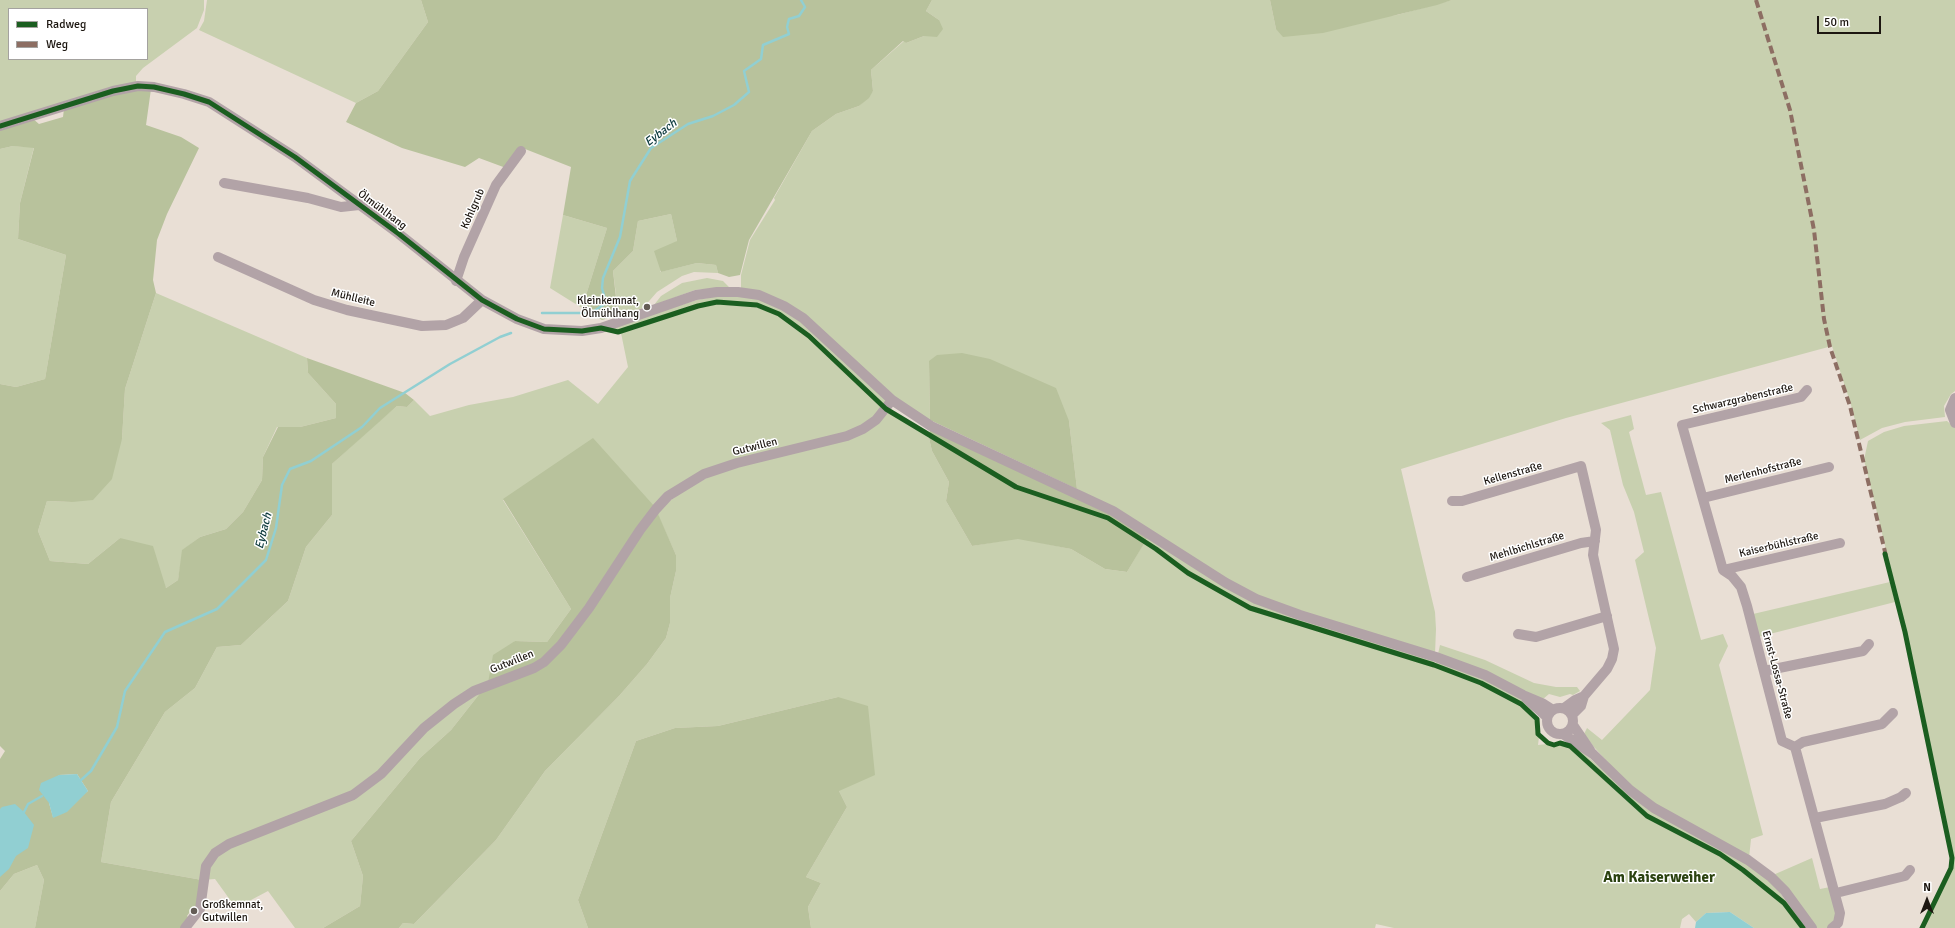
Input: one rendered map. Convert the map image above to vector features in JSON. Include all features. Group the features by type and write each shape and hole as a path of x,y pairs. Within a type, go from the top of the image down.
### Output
{"street":[{"name":"Ölmühlhang","path":"0,126 113,91 138,86 154,87 209,102 295,157 399,234 456,281 482,300 517,319 544,329 582,331 601,328 645,311 696,295 738,292 759,295 784,306 803,318 892,400 931,426 1113,511 1226,584 1256,599 1300,615 1436,657 1485,676 1523,696 1542,703 1550,713"},
{"name":"Kohlgrub","path":"456,281 464,257 496,185 521,151"},
{"name":"Ölmühlhang","path":"224,183 308,198 342,206 359,205"},
{"name":"Mühlleite","path":"218,257 314,300 346,310 422,326 446,326 463,318 482,300"},
{"name":"Schwarzgrabenstraße","path":"1703,498 1682,425 1801,397 1807,390"},
{"path":"1955,398 1950,410 1955,422"},
{"name":"Gutwillen","path":"185,928 200,908 206,866 216,853 229,844 353,795 381,774 424,728 474,690 534,668 544,662 561,645 589,608 640,530 668,496 704,474 737,463 847,436 863,429 876,420 892,400"},
{"name":"Kellenstraße","path":"1452,502 1462,501 1581,466 1596,530 1595,542"},
{"name":"Merlenhofstraße","path":"1703,498 1829,467"},
{"path":"1703,498 1723,570"},
{"path":"1584,696 1581,706 1572,720 1568,731 1563,734 1556,734 1550,730 1547,725 1550,713 1564,708 1584,696 1607,670 1612,659 1614,643 1593,555 1595,542"},
{"name":"Mehlbichlstraße","path":"1467,577 1581,543 1595,542"},
{"name":"Kaiserbühlstraße","path":"1723,570 1840,544"},
{"name":"Ernst-Lossa-Straße","path":"1723,570 1732,576 1741,587 1782,742 1795,747"},
{"path":"1518,634 1536,637 1607,616"},
{"path":"1764,671 1863,651 1869,644"},
{"path":"1564,708 1593,754"},
{"path":"1832,928 1838,923 1840,913 1795,747 1803,742 1882,724 1893,714"},
{"path":"1563,734 1593,754 1630,790 1654,808 1748,860 1785,891 1812,928"},
{"path":"1815,818 1886,804 1906,793"},
{"path":"1836,894 1905,876 1910,870"}],"green space":[{"path":"0,0 204,0 204,10 197,28 143,68 136,76 136,84 0,124"},
{"path":"207,0 421,0 428,22 378,91 356,103 199,30 204,21"},
{"path":"421,0 932,0 926,11 939,20 943,29 937,37 924,36 906,43 903,41 871,70 873,91 869,98 859,106 836,114 812,131 749,240 740,275 729,277 718,273 716,265 697,263 661,272 654,251 677,241 671,214 638,221 633,251 613,271 618,315 602,320 582,308 607,228 563,215 571,167 520,147 506,168 479,158 465,167 402,148 346,122 356,103 378,91 428,22"},
{"path":"932,0 1270,0 1276,29 1397,15 1452,0 1955,0 1955,391 1951,394 1944,406 1945,417 1905,422 1882,428 1860,440 1851,405 1832,346 1566,418 1401,469 1435,612 1435,654 1257,597 1077,489 1069,421 929,361 930,420 894,397 805,315 741,289 741,275 750,240 775,200 774,198 812,131 836,114 859,106 873,91 871,70 904,41 906,43 924,36 939,20 926,11"},
{"path":"1270,0 1452,0 1323,33 1283,37 1276,29"},
{"path":"151,89 146,125 181,137 199,148 167,214 157,240 153,280 156,293 125,389 122,439 112,479 93,500 72,502 47,501 38,531 50,561 88,564 120,538 153,546 166,588 178,580 182,550 200,537 226,529 243,512 262,480 263,457 278,427 300,427 336,418 336,404 308,373 307,358 405,393 414,400 407,407 397,406 332,464 332,515 306,547 288,601 241,645 217,647 195,688 165,712 111,802 101,862 202,880 198,907 194,906 187,916 190,919 181,928 35,928 44,880 37,865 14,874 0,891 0,759 5,751 0,746 0,384 16,387 45,379 66,255 18,239 20,203 34,148 13,146 0,149 0,127 32,118 39,124 63,117 64,109 114,93","holes":["77,774 88,791 53,817 49,803 59,775"]},
{"path":"13,146 34,147 20,203 18,239 66,255 45,379 16,387 0,384 0,149"},
{"path":"671,214 677,241 660,272 697,263 716,265 718,273 694,272 682,276 657,292 643,308 619,318 613,271 633,251 638,221"},
{"path":"563,215 607,228 582,308 550,288"},
{"path":"707,278 723,281 729,287 695,290 654,305 661,296 682,283"},
{"path":"156,293 307,358 308,373 336,404 336,418 300,427 277,427 263,457 262,480 243,512 226,529 200,537 183,550 178,580 166,588 120,538 88,564 50,561 38,531 47,501 72,502 122,439 125,389"},
{"path":"739,295 758,299 784,309 802,321 890,402 886,406 811,334 780,313 757,304 717,301 698,305 618,331 613,328 697,300 718,296"},
{"path":"718,304 756,307 778,315 808,336 884,408 874,418 847,434 737,461 655,507 503,500 571,609 547,642 515,641 488,683 451,730 420,758 351,841 363,876 360,906 323,928 295,928 268,891 236,908 215,879 202,880 101,862 111,802 165,712 195,688 217,647 241,645 288,601 306,547 332,515 332,464 371,428 397,406 407,407 414,400 430,416 469,405 513,397 568,380 598,404 628,367 621,333 698,308"},
{"path":"962,353 990,359 1056,388 1069,421 1077,489 930,420 929,361 937,355"},
{"path":"887,410 929,438 932,451 949,482 946,501 972,546 1018,538 1071,549 1105,569 1127,572 1144,543 1187,574 1249,610 1434,666 1481,684 1520,705 1533,715 1536,723 1535,731 1539,737 1538,745 1548,744 1554,746 1561,744 1568,747 1646,818 1719,855 1759,885 1782,904 1800,928 1754,928 1730,912 1706,913 1696,922 1689,914 1682,919 1680,928 1394,928 1376,924 1375,928 811,928 808,907 821,883 806,877 847,807 839,791 838,697 718,726 675,728 636,741 578,900 588,928 399,928 403,923 414,924 496,840 545,771 619,696 647,664 666,638 670,623 670,598 676,571 676,555 656,511 705,475 848,438"},
{"path":"1631,415 1634,429 1629,432 1646,495 1661,492 1701,640 1723,634 1728,646 1719,665 1763,835 1751,839 1749,858 1681,821 1631,788 1584,734 1587,728 1602,740 1650,690 1656,648 1635,560 1644,552 1634,512 1623,485 1610,430 1601,423"},
{"path":"1947,421 1955,428 1955,928 1923,928 1953,868 1953,858 1906,631 1864,460 1868,441 1884,432 1904,426"},
{"path":"930,428 1111,515 1148,537 1127,572 1105,569 1071,549 1018,539 972,546 946,501 949,482 932,451 929,438"},
{"path":"593,438 655,507 676,555 676,571 670,598 670,623 666,638 647,664 619,696 545,771 496,840 414,924 403,923 399,928 323,928 360,906 363,876 351,841 420,758 451,730 488,683 493,655 515,641 547,642 571,609 503,499"},
{"path":"1148,537 1224,586 1434,660 1433,664 1250,607 1189,571 1146,541"},
{"path":"1890,582 1895,602 1758,637 1753,614"},
{"path":"1440,645 1485,660 1534,683 1556,687 1577,687 1580,691 1573,695 1570,694 1560,697 1549,694 1543,699 1438,654"},
{"path":"1436,661 1484,679 1521,699 1533,710 1532,711 1521,703 1482,681 1435,664"},
{"path":"838,697 868,706 875,775 839,791 847,807 806,877 821,883 808,907 811,928 588,928 578,900 636,741 675,728 718,726"},
{"path":"1574,745 1628,791 1747,862 1769,879 1808,928 1804,928 1784,902 1744,869 1720,852 1648,815 1573,747"},
{"path":"1812,858 1820,889 1830,887 1837,914 1835,922 1828,928 1815,928 1773,875"},
{"path":"37,865 44,880 35,928 0,928 0,891 14,874"}],"water":[{"path":"77,774 88,791 67,812 53,818 49,803 39,790 41,783 59,775"},
{"path":"15,804 24,812 34,825 28,848 16,856 9,869 0,877 0,809 2,807"},
{"path":"1730,912 1754,928 1695,928 1696,922 1706,913"}],"waterway":[{"name":"Eybach","path":"542,313 591,313 606,303 602,288 603,278 620,237 630,181 651,148 688,124 713,116 734,105 749,92 744,71 761,59 763,45 789,34 787,27 789,19 799,16 805,7 801,0"},
{"name":"Eybach","path":"81,780 91,771 117,727 125,691 165,632 217,609 266,560 276,528 282,485 290,469 311,461 362,427 380,408 450,364 500,337 511,333"},
{"path":"24,812 28,804 42,796"}],"marked path":[{"path":"1756,0 1790,110 1814,230 1824,319 1830,347 1850,406 1886,556"}],"cycle path":[{"path":"0,126 113,91 138,86 154,87 184,94 209,102 295,157 399,234 482,300 517,319 544,329 582,331 601,328 618,332 698,306 717,302 757,305 779,314 809,336 886,409 1016,487 1108,518 1156,549 1188,573 1250,608 1434,665 1481,683 1521,704 1537,719 1538,734 1548,743 1554,745 1560,743 1570,746 1647,816 1720,854 1743,870 1784,903 1803,928"},
{"path":"1885,554 1905,632 1952,858 1951,868 1922,928"}],"place":[{"name":"Kleinkemnat, Ölmühlhang","path":"647,307"},
{"name":"Großkemnat, Gutwillen","path":"194,911"}],"district":[{"name":"Am Kaiserweiher","path":"1659,878"}]}
